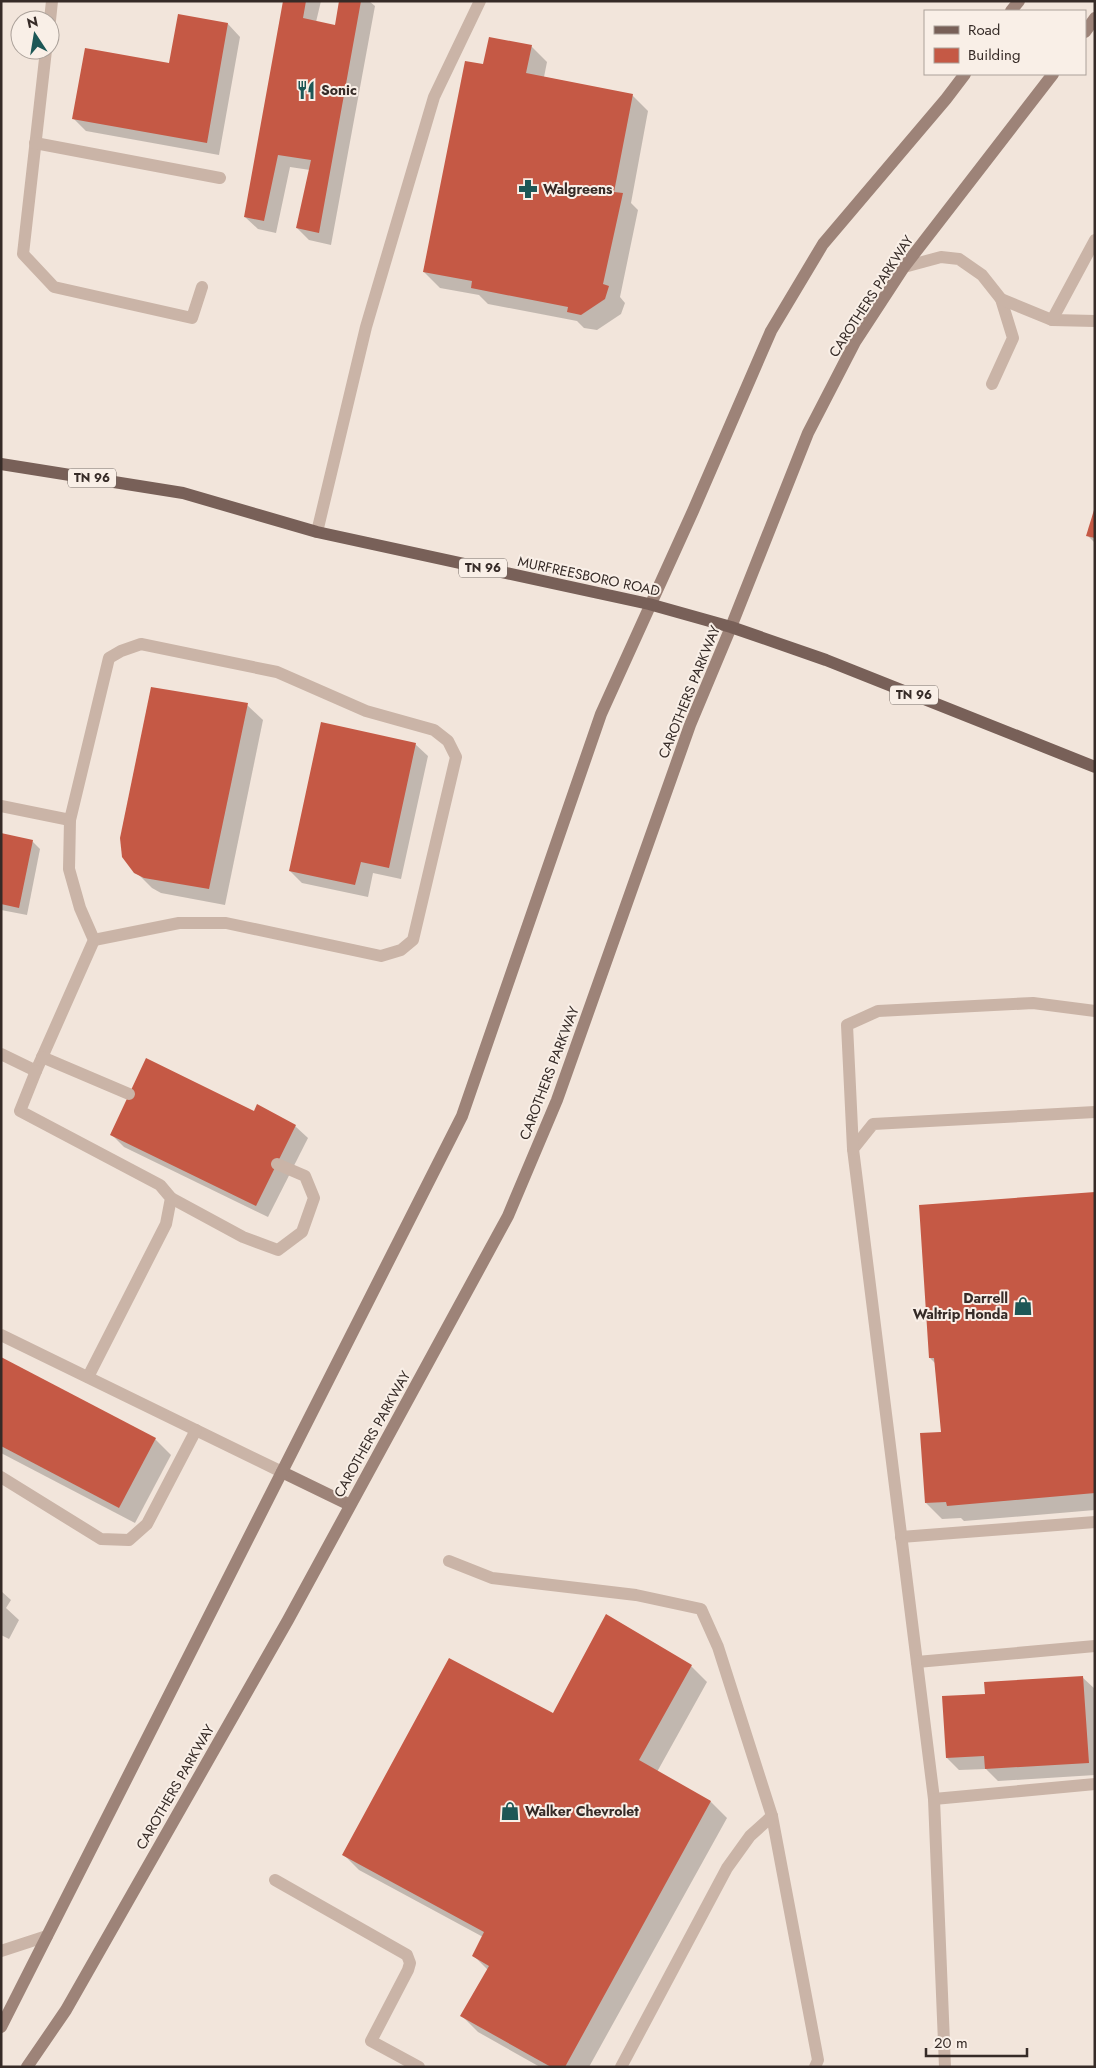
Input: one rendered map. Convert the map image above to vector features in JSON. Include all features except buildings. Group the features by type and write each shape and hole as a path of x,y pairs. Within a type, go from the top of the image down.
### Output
{"main road":[{"path":"1086,31 1095,18"},
{"path":"1,2027 462,1116 601,714 649,604 693,511 771,331 823,244 964,75"},
{"name":"CAROTHERS PARKWAY","path":"27,2067 66,2010 278,1637 508,1216 557,1100 690,725 808,433 855,342 904,267 1052,75"},
{"name":"MURFREESBORO ROAD","path":"1,464 183,493 317,532 649,604 731,626 826,660 1095,767"},
{"path":"282,1472 350,1505"}],"lane":[{"path":"317,532 366,327 434,97 480,1"},
{"path":"45,60 23,254 54,287 192,318 202,287"},
{"path":"35,143 220,178"},
{"path":"1052,320 1095,240"},
{"path":"904,267 941,257 959,259 982,276 1001,299 1014,338 992,384"},
{"path":"1001,299 1052,320 1095,321"},
{"path":"94,940 180,923 226,922 381,956 401,950 412,940 456,757 448,742 434,730 366,711 277,672 141,644 121,651 109,658 70,820 69,869 80,908 94,940 20,1111 160,1185 171,1198 243,1237 278,1250 302,1232 314,1198 304,1176 277,1164"},
{"path":"1,806 70,820"},
{"path":"945,2067 934,1799 853,1149 847,1025 878,1011 1033,1003 1095,1012"},
{"path":"1,1054 36,1071"},
{"path":"42,1057 129,1094"},
{"path":"853,1149 873,1124 1095,1112"},
{"path":"88,1377 166,1224 171,1198"},
{"path":"1,1335 282,1472"},
{"path":"1,1478 100,1539 130,1540 147,1524 196,1430"},
{"path":"901,1537 1095,1522"},
{"path":"449,1561 492,1578 636,1595 701,1609 718,1647 772,1816 818,2060 815,2067"},
{"path":"917,1662 1095,1646"},
{"path":"934,1799 1095,1784"},
{"path":"621,2067 727,1868 750,1836 772,1816"},
{"path":"274,1880 407,1955 410,1963 408,1970 371,2041 419,2067"},
{"path":"1,1951 48,1936"}],"place":[{"name":"Sonic","path":"306,90"},
{"name":"Walgreens","path":"528,189"},
{"name":"Darrell Waltrip Honda","path":"1023,1306"},
{"name":"Walker Chevrolet","path":"510,1811"}]}
